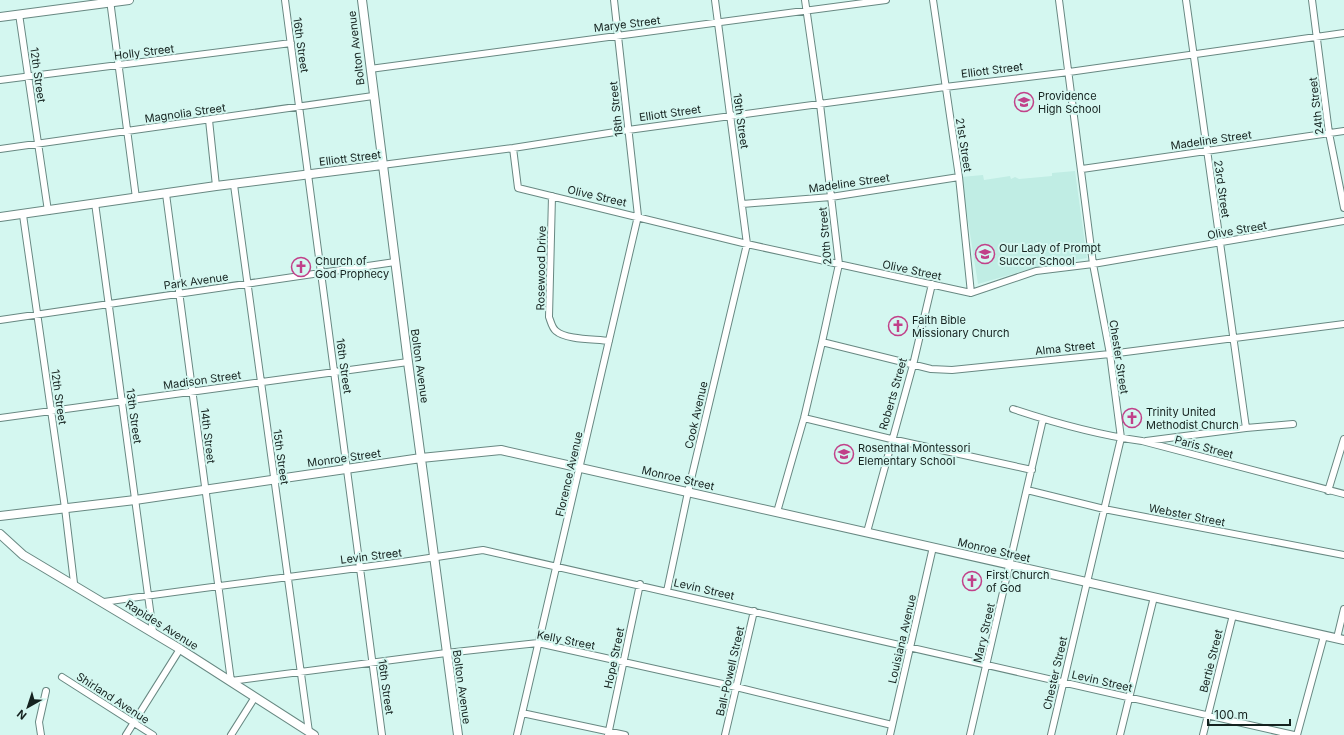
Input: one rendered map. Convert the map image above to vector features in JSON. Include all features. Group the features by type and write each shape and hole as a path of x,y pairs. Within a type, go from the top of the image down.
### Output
{"main road":[{"path":"0,17 110,1 129,0"},
{"name":"Bolton Avenue","path":"362,0 373,96 433,558 458,735"},
{"name":"Elliott Street","path":"0,217 23,215 94,203 216,186 234,185 382,165"},
{"name":"Monroe Street","path":"0,515 10,516 135,500 421,458 501,450 1341,639"},
{"name":"Rapides Avenue","path":"0,534 23,555 153,632 312,734"},
{"path":"0,542 23,555"}],"street":[{"name":"16th Street","path":"285,0 382,735"},
{"name":"18th Street","path":"614,0 638,216"},
{"name":"19th Street","path":"715,0 747,244"},
{"name":"20th Street","path":"777,512 804,418 839,264 820,104 805,0"},
{"name":"Marye Street","path":"370,68 886,0"},
{"name":"21st Street","path":"933,0 959,177 971,293"},
{"name":"Chester Street","path":"1051,735 1120,438 1110,354 1093,264 1059,0"},
{"name":"23rd Street","path":"1186,0 1195,53 1232,338 1246,428"},
{"name":"24th Street","path":"1312,0 1318,36 1329,133 1344,208"},
{"path":"110,1 136,198"},
{"name":"12th Street","path":"19,14 48,211"},
{"name":"Elliott Street","path":"382,165 513,148 730,116 1069,72 1344,33"},
{"name":"Holly Street","path":"0,80 291,43"},
{"name":"Magnolia Street","path":"0,149 373,96"},
{"path":"209,120 216,186"},
{"name":"Madeline Street","path":"1082,170 1207,150 1344,131"},
{"name":"Olive Street","path":"513,148 518,188 638,216 747,244 971,293 1036,272 1220,243 1344,221"},
{"name":"Madeline Street","path":"742,204 831,197 959,177"},
{"name":"15th Street","path":"234,185 300,673 312,734"},
{"name":"14th Street","path":"166,194 231,681"},
{"name":"Rosewood Drive","path":"552,196 549,317 551,325 556,331 565,336 609,341"},
{"name":"13th Street","path":"94,203 153,632"},
{"name":"12th Street","path":"23,215 65,508 74,584"},
{"name":"Florence Avenue","path":"517,735 538,643 558,566 638,216"},
{"name":"Cook Avenue","path":"667,591 688,492 747,244"},
{"name":"Park Avenue","path":"0,320 38,316 180,293 395,262"},
{"name":"Roberts Street","path":"867,532 891,439 913,364 932,284"},
{"name":"Alma Street","path":"1336,324 1344,318"},
{"name":"Alma Street","path":"822,342 931,369 952,370 1110,354 1344,324"},
{"name":"Madison Street","path":"0,418 408,362"},
{"name":"Paris Street","path":"1013,408 1044,419 1120,438 1142,441 1344,494"},
{"path":"804,418 1032,470"},
{"name":"Mary Street","path":"970,735 1044,419"},
{"path":"1142,441 1246,428 1293,424"},
{"path":"1328,491 1343,452 1344,439"},
{"name":"Webster Street","path":"1027,490 1104,509 1344,555"},
{"name":"Louisiana Avenue","path":"890,735 933,547"},
{"name":"Levin Street","path":"104,602 218,585 360,568 483,550 640,584 1294,735"},
{"name":"Hope Street","path":"608,733 640,584"},
{"path":"1120,735 1128,697 1154,597"},
{"path":"1341,639 1344,609"},
{"name":"Ball-Powell Street","path":"725,735 754,611"},
{"name":"Bertie Street","path":"1203,735 1233,615"},
{"path":"1297,735 1324,636"},
{"name":"Kelly Street","path":"231,681 446,653 538,643 736,687 892,725"},
{"path":"126,735 180,649"},
{"name":"Shirland Avenue","path":"62,677 153,735"},
{"path":"41,735 39,722 46,691"},
{"path":"231,735 255,697"},
{"path":"522,713 608,733 625,735"}],"shaded area":[{"path":"1075,171 1087,258 1037,267 978,284 961,177 983,175 984,180 1010,176 1011,179 1015,177 1019,179 1052,176 1052,173"}],"place":[{"name":"Providence High School","path":"1024,102"},
{"name":"Our Lady of Prompt Succor School","path":"985,254"},
{"name":"Church of God Prophecy","path":"301,267"},
{"name":"Faith Bible Missionary Church","path":"898,326"},
{"name":"Trinity United Methodist Church","path":"1132,418"},
{"name":"Rosenthal Montessori Elementary School","path":"844,454"},
{"name":"First Church of God","path":"972,581"}]}
